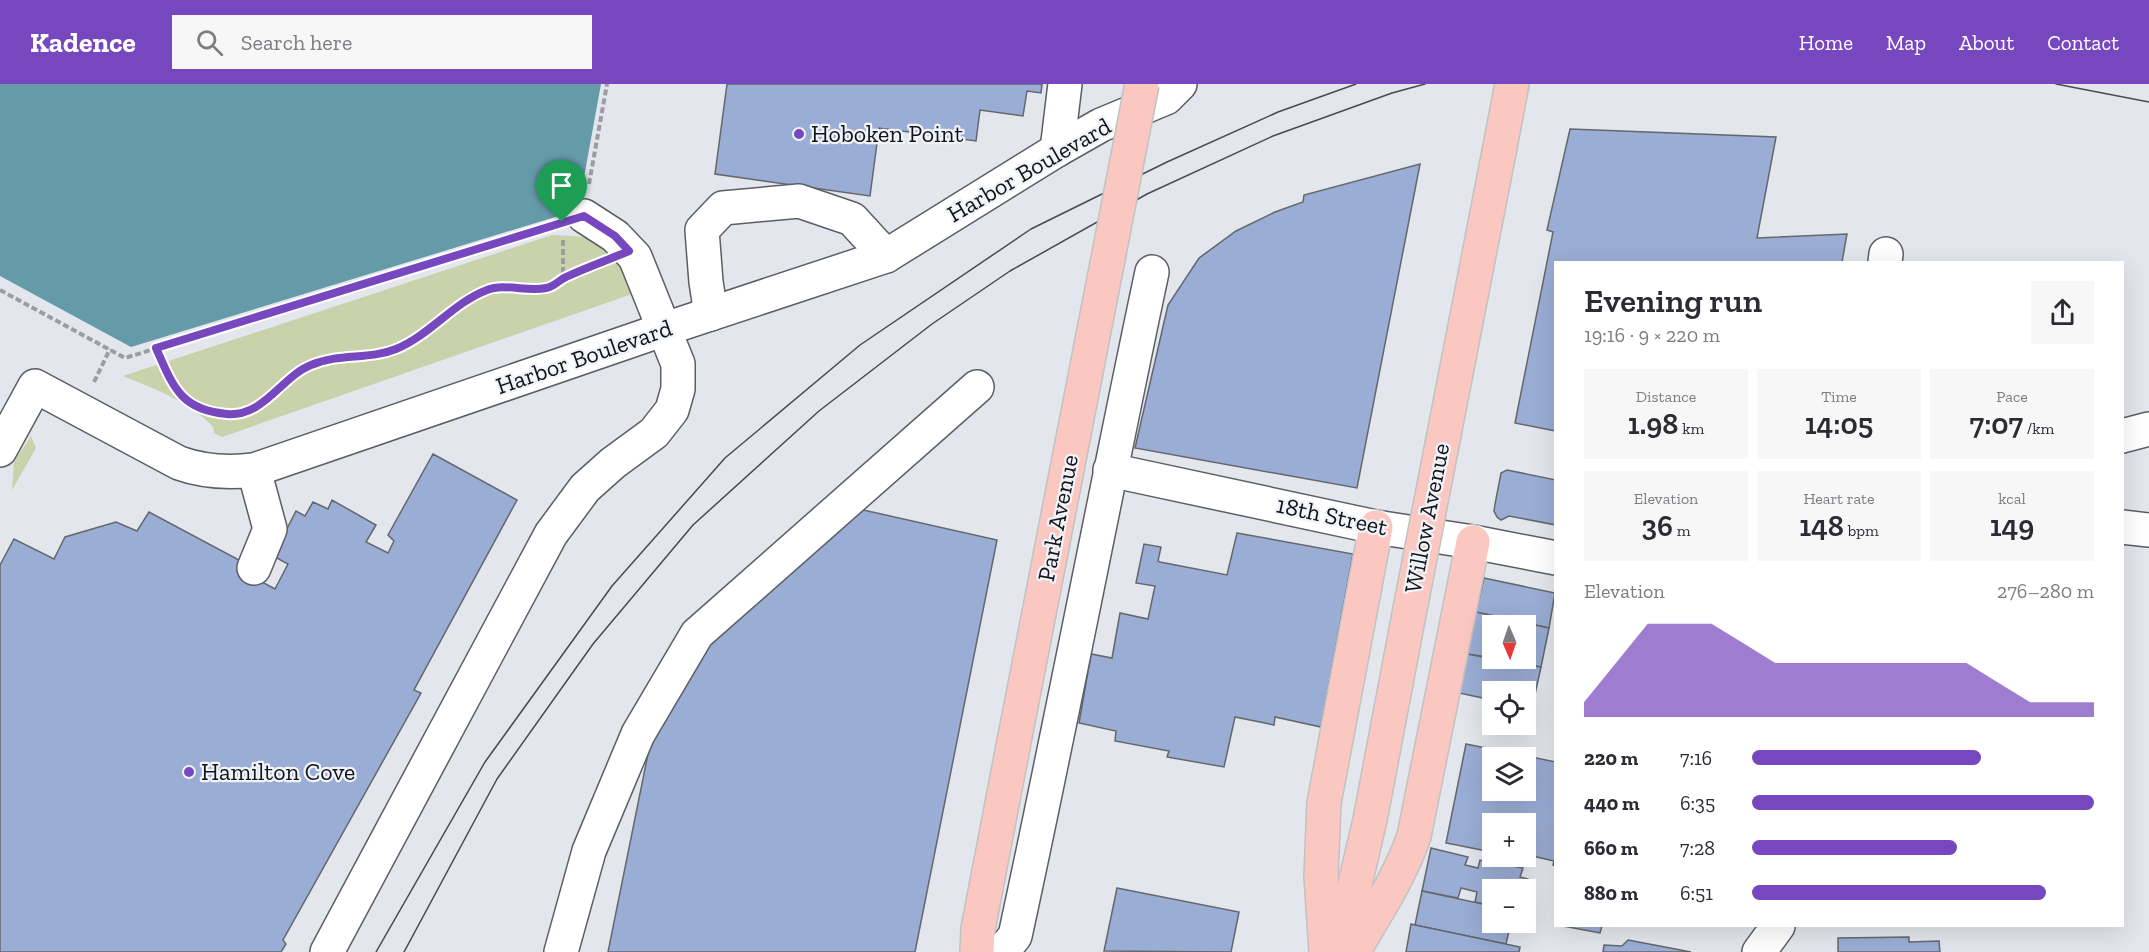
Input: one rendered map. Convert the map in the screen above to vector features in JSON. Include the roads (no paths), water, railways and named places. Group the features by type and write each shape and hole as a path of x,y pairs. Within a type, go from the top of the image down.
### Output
{"main road":[{"name":"Park Avenue","path":"977,952 978,929 1142,84"},
{"name":"Willow Avenue","path":"1339,952 1370,820 1512,84"},
{"path":"1326,952 1321,876 1324,803 1376,526"},
{"path":"1353,952 1396,878 1414,836 1473,542"}],"street":[{"path":"1057,150 1065,84"},
{"name":"Harbor Boulevard","path":"0,450 34,386 185,465 222,473 255,470 665,329 886,256 1057,150 1101,125 1166,98 1180,84"},
{"path":"711,314 705,282 702,230 723,208 799,201 852,219 886,256"},
{"path":"327,952 551,534 585,488 613,463 654,434 672,410 678,389 678,364 635,257 615,236 573,219"},
{"name":"Park Avenue","path":"1002,952 1015,936 1054,757 1110,470 1152,272"},
{"path":"561,952 589,851 638,734 697,634 977,387"},
{"path":"2124,435 2149,429"},
{"path":"254,568 270,529 255,470"},
{"name":"18th Street","path":"1110,470 1376,526 1554,558"},
{"path":"2124,527 2149,530"},
{"path":"1759,952 1777,927"}],"water":[{"path":"0,84 601,84 578,210 131,347 0,276"}],"tram line":[{"path":"376,952 485,762 612,586 725,458 860,345 1031,229 1167,162 1278,112 1356,84"},
{"path":"404,952 497,779 593,644 693,525 819,411 932,324 1010,271 1147,194 1273,136 1392,93 1425,84"},
{"path":"2056,84 2149,102"}],"place":[{"name":"Hoboken Point","path":"799,134"},
{"name":"Hamilton Cove","path":"189,772"}]}
